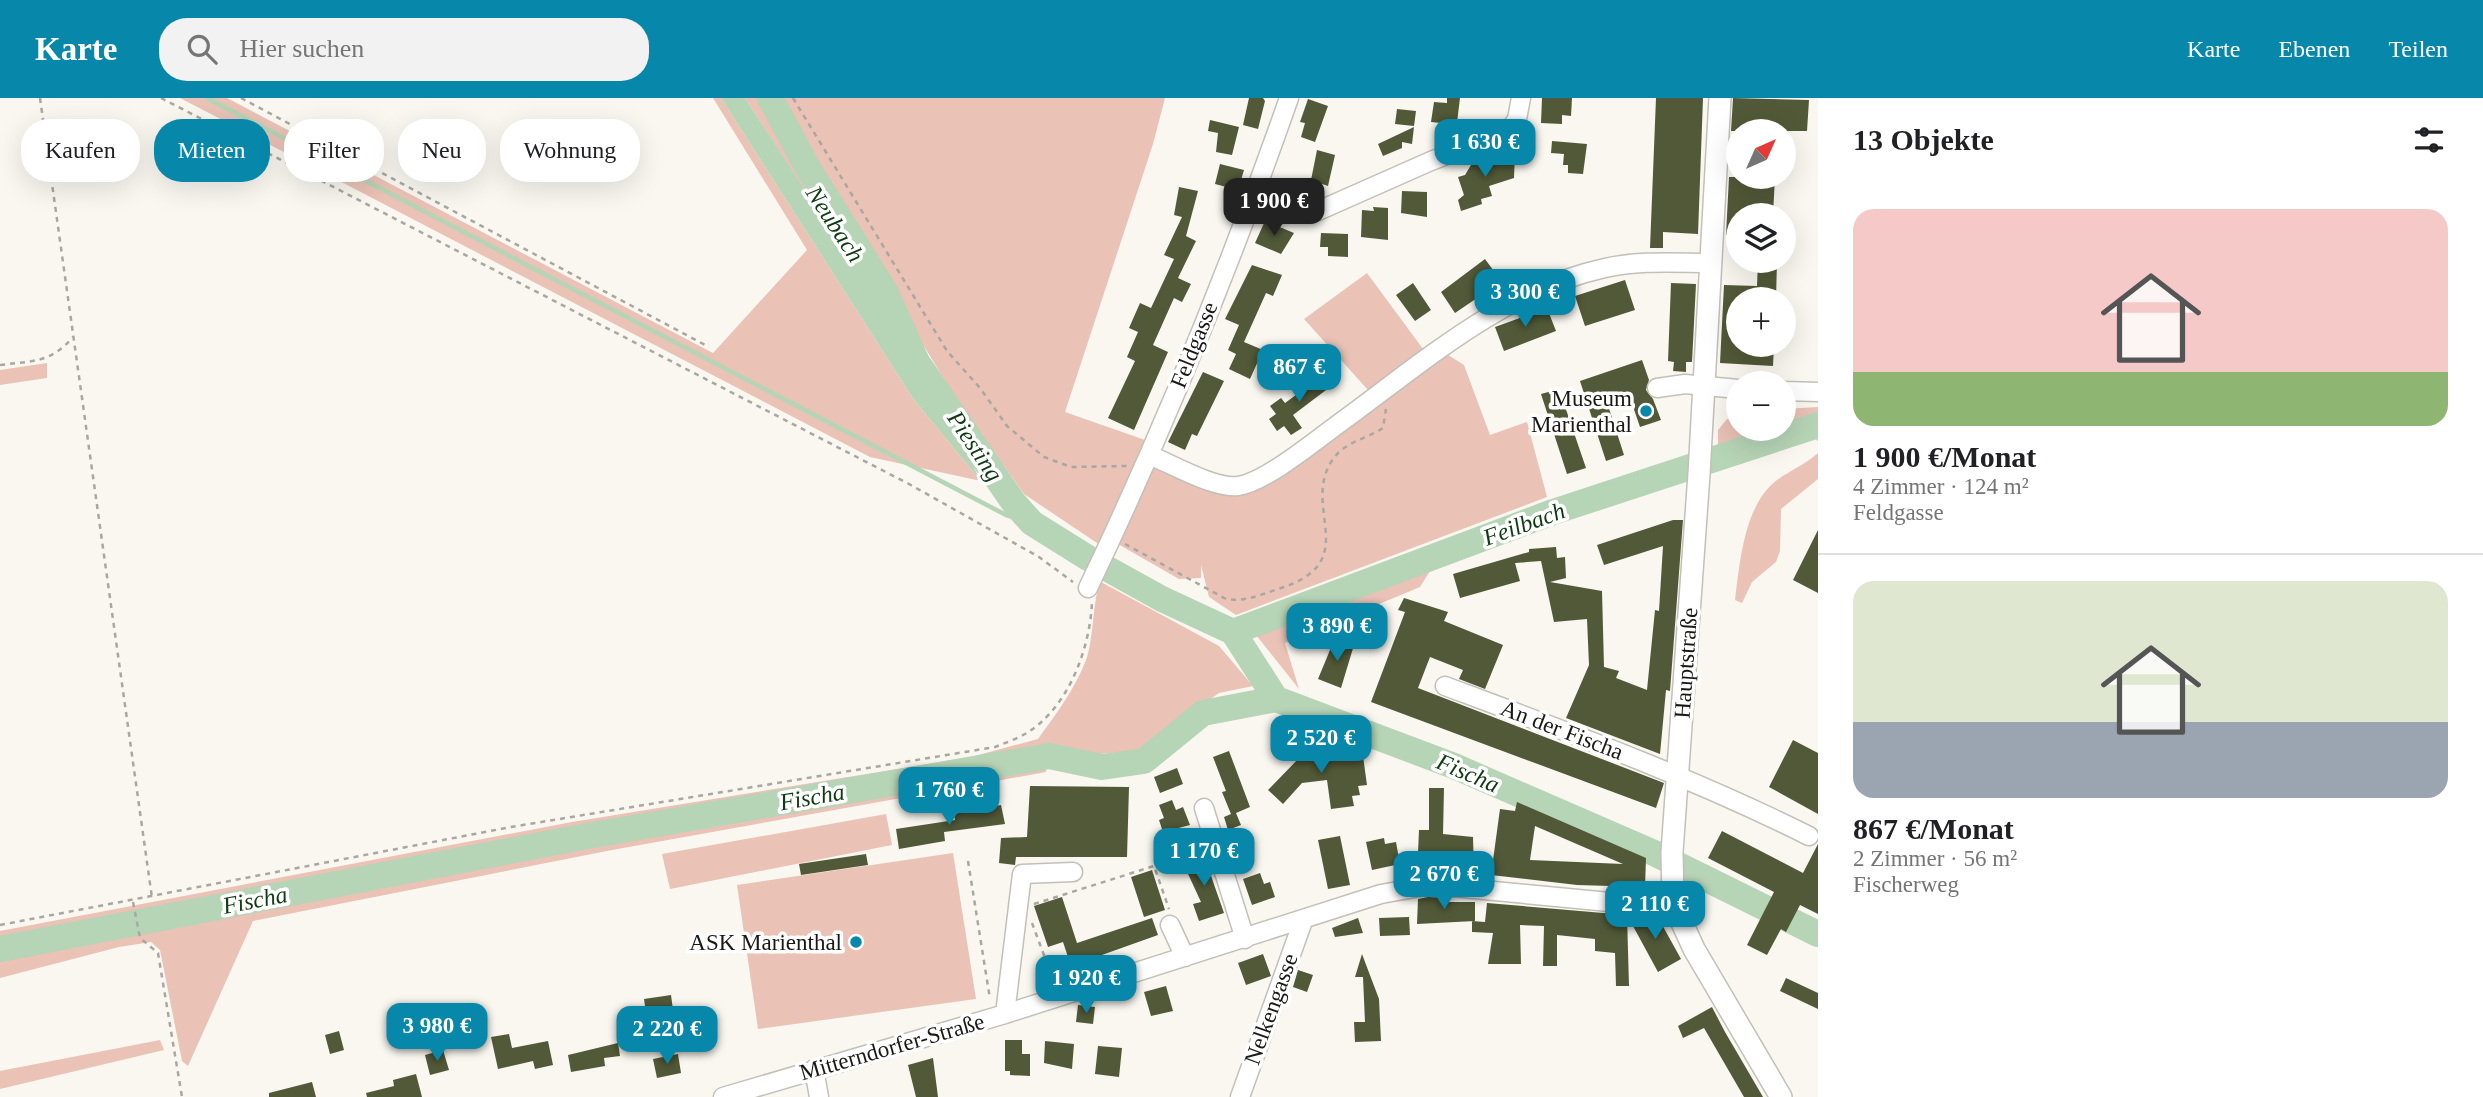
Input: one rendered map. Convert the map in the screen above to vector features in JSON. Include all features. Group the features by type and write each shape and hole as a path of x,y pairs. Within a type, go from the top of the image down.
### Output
{"main road":[{"path":"1705,387 1720,98"},
{"name":"Hauptstraße","path":"1673,903 1672,852 1705,387"},
{"path":"1673,903 1695,949 1781,1097"}],"street":[{"name":"Feldgasse","path":"1091,582 1146,460 1255,196 1289,98"},
{"path":"1255,196 1297,210 1318,211 1431,161 1509,131 1517,120 1521,98"},
{"path":"1146,460 1221,485 1239,486 1254,481 1296,456 1487,318 1532,291 1609,267 1711,263"},
{"path":"1657,388 1685,384 1726,388"},
{"path":"1796,391 1818,392"},
{"name":"An der Fischa","path":"1445,686 1742,802 1809,836"},
{"path":"1204,808 1245,939"},
{"path":"999,1016 1022,908 1022,874 1073,872"},
{"name":"Mitterndorfer-Straße","path":"723,1097 999,1016 1303,922 1381,894 1431,885 1630,904 1673,903"},
{"name":"Nelkengasse","path":"1240,1097 1303,922"},
{"path":"1170,925 1185,957"},
{"path":"814,1069 819,1097"}],"path":[{"path":"40,98 152,898"},
{"path":"0,925 133,902 511,827 995,747 1027,733 1052,709 1075,674 1088,641 1091,582 1070,581 1040,557 909,484 161,98"},
{"path":"241,98 709,347"},
{"path":"793,98 947,351 980,388 1007,426 1044,457 1071,467 1146,460"},
{"path":"0,365 46,359 60,353 73,337"},
{"path":"1111,542 1226,599 1241,601 1299,583 1320,567 1326,547 1325,476 1334,458 1348,445 1383,428 1389,387"},
{"path":"968,860 999,1016"},
{"path":"1060,997 1022,908 1154,866 1174,921 1170,925"},
{"path":"133,902 140,937 158,953 182,1097"}],"shaded area":[{"path":"180,98 227,98 267,119 220,119"},
{"path":"713,98 721,98 914,400 981,481 870,457 341,182 384,180 713,353 807,250"},
{"path":"721,98 745,98 917,362 981,481 914,400"},
{"path":"745,98 1165,98 1153,144 1065,412 1145,440 1158,465 1214,490 1260,488 1445,353 1464,365 1490,435 1527,422 1547,497 1236,615 1209,597 1201,565 1201,578 1179,579 1104,536 1100,545 1024,494 954,396 903,311 871,293"},
{"path":"270,121 284,128 284,152 270,145"},
{"path":"1367,273 1426,353 1368,390 1304,319"},
{"path":"47,363 47,378 0,385 0,370"},
{"path":"1818,407 1818,441 1807,433 1796,437 1796,408"},
{"path":"1726,420 1726,441 1787,441 1718,468 1718,430"},
{"path":"1818,453 1818,479 1781,509 1780,551 1776,562 1752,582 1742,603 1735,600 1746,535 1757,504 1777,480"},
{"path":"1438,558 1420,587 1285,643 1299,689 1252,630"},
{"path":"1101,582 1219,646 1253,686 1219,693 1136,751 1085,755 1048,748 1046,772 612,850 253,921 188,1066 182,1061 160,950 151,942 119,947 0,978 0,931 572,822 971,757 1038,739 1082,671 1091,641 1096,596"},
{"path":"886,814 892,845 670,889 662,854"},
{"name":"ASK Marienthal","path":"953,853 976,999 758,1029 737,885"},
{"path":"160,1040 164,1050 0,1089 0,1071"}],"building":[{"path":"1249,98 1263,98 1265,101 1258,129 1243,125"},
{"path":"1447,98 1460,98 1456,131 1440,128 1441,123 1431,122 1434,102 1447,103"},
{"path":"1542,98 1572,98 1571,116 1562,115 1562,124 1541,123"},
{"path":"1656,98 1703,98 1698,234 1663,232 1663,248 1650,248"},
{"path":"1733,98 1809,100 1807,131 1796,131 1796,119 1732,119"},
{"path":"1308,99 1328,106 1315,142 1301,137 1305,123 1300,122"},
{"path":"1397,109 1416,111 1414,126 1395,124"},
{"path":"1210,120 1239,127 1232,155 1216,152 1218,133 1208,131"},
{"path":"1414,127 1412,144 1402,142 1402,148 1383,156 1378,144"},
{"path":"1552,141 1587,144 1583,174 1568,173 1568,165 1563,165 1564,154 1551,153"},
{"path":"1317,150 1335,155 1328,186 1311,180"},
{"path":"1515,152 1514,178 1489,186 1492,196 1481,199 1482,204 1461,211 1458,200 1464,195 1458,177 1465,175 1471,165"},
{"path":"1220,164 1244,170 1238,190 1215,184"},
{"path":"1179,187 1198,191 1186,236 1196,241 1178,278 1191,284 1182,302 1174,298 1153,345 1168,352 1134,430 1108,418 1135,361 1127,357 1138,332 1129,328 1140,303 1151,308 1174,259 1164,255 1182,217 1174,215"},
{"path":"1728,189 1774,189 1774,203 1728,203"},
{"path":"1402,191 1427,192 1427,217 1401,213"},
{"path":"1373,207 1388,208 1388,240 1361,237 1362,210 1374,211"},
{"path":"1265,221 1294,233 1281,254 1255,243"},
{"path":"1321,233 1348,234 1348,257 1328,256 1328,247 1320,247"},
{"path":"1485,259 1504,285 1482,300 1480,296 1455,313 1441,292"},
{"path":"1252,265 1282,275 1273,296 1266,293 1244,342 1263,350 1250,379 1229,369 1236,354 1228,350 1239,325 1225,319"},
{"path":"1758,273 1777,273 1776,287 1726,287 1726,357 1773,357 1773,366 1720,363 1724,285 1757,286"},
{"path":"1625,280 1635,310 1585,326 1575,296"},
{"path":"1413,283 1431,310 1415,321 1396,295"},
{"path":"1671,283 1696,284 1692,362 1686,362 1686,372 1673,371 1674,362 1668,361"},
{"path":"1547,308 1556,331 1504,351 1495,327"},
{"path":"1642,360 1649,380 1646,390 1653,399 1661,420 1640,427 1628,392 1606,399 1624,455 1606,461 1580,381"},
{"path":"1330,370 1338,381 1293,415 1302,428 1291,435 1284,426 1277,431 1269,419 1276,414 1270,406 1281,398 1285,403"},
{"path":"1203,372 1224,381 1197,436 1192,434 1185,450 1168,442"},
{"path":"1559,389 1586,468 1567,474 1541,394"},
{"path":"1673,520 1683,520 1670,691 1666,690 1660,754 1566,718 1589,665 1587,619 1554,622 1541,561 1515,563 1520,581 1460,598 1453,574 1529,552 1529,549 1556,547 1557,558 1565,557 1566,578 1550,582 1602,591 1604,667 1619,671 1616,678 1647,690 1655,610 1659,611 1663,546 1604,565 1597,545"},
{"path":"1818,530 1818,593 1793,580"},
{"path":"1404,598 1448,612 1444,621 1503,645 1485,689 1459,679 1463,670 1430,657 1418,688 1664,783 1656,808 1371,702 1405,612 1398,610"},
{"path":"1335,638 1354,645 1341,688 1318,679"},
{"path":"1326,740 1327,745 1313,750 1315,763 1363,756 1367,785 1358,786 1360,795 1352,796 1354,806 1331,809 1327,780 1302,783 1283,804 1268,790 1303,754 1286,760 1284,746"},
{"path":"1793,740 1818,753 1818,814 1769,787"},
{"path":"1229,751 1250,807 1236,813 1241,825 1228,830 1224,817 1231,814 1222,792 1226,791 1213,757"},
{"path":"1177,768 1183,784 1160,793 1154,777"},
{"path":"1030,786 1129,787 1127,857 1016,857 1015,865 999,863 1001,838 1027,837"},
{"path":"1429,788 1444,788 1443,834 1473,837 1474,873 1443,870 1444,853 1418,853 1419,830 1429,830"},
{"path":"1172,800 1176,810 1183,807 1190,825 1163,832 1159,820 1164,818 1159,805"},
{"path":"1517,802 1646,858 1645,887 1577,885 1491,875 1500,809 1515,811","holes":["1535,826 1623,864 1530,860"]},
{"path":"1001,805 1005,824 944,832 945,841 899,849 896,829 955,820 954,814"},
{"path":"1722,831 1803,873 1818,844 1818,914 1800,905 1786,932 1781,929 1767,955 1747,945 1774,892 1708,858"},
{"path":"1340,836 1350,885 1328,889 1318,840"},
{"path":"1384,838 1385,844 1396,842 1400,864 1372,870 1366,842"},
{"path":"1203,853 1224,913 1199,921 1193,904 1201,902 1183,863"},
{"path":"866,854 868,865 801,875 799,864"},
{"path":"1152,870 1165,910 1144,917 1131,877"},
{"path":"1260,873 1264,884 1270,882 1275,897 1252,905 1243,879"},
{"path":"1062,897 1077,943 1152,918 1158,935 1071,966 1063,942 1048,947 1034,906"},
{"path":"1448,898 1448,902 1475,902 1475,921 1417,924 1418,899"},
{"path":"1487,903 1627,915 1629,986 1616,986 1615,953 1595,951 1595,939 1557,935 1557,966 1543,966 1544,926 1520,925 1521,964 1488,964 1493,933 1472,932 1472,921 1485,922"},
{"path":"1627,915 1654,917 1660,921 1681,959 1658,972"},
{"path":"1409,917 1410,935 1380,936 1379,918"},
{"path":"1358,918 1363,933 1335,937 1332,928"},
{"path":"1263,954 1271,976 1246,985 1238,963"},
{"path":"1362,954 1379,999 1381,1041 1355,1042 1354,1022 1365,1022 1363,977 1355,977"},
{"path":"1298,970 1313,975 1307,992 1293,987"},
{"path":"1786,978 1818,993 1818,1009 1780,991"},
{"path":"1166,986 1173,1011 1151,1016 1144,992"},
{"path":"671,995 674,1017 647,1020 644,999"},
{"path":"1078,1005 1095,1007 1093,1024 1076,1022"},
{"path":"1712,1007 1763,1097 1744,1097 1704,1028 1683,1038 1678,1026"},
{"path":"339,1031 344,1050 330,1054 325,1035"},
{"path":"509,1034 512,1048 548,1041 553,1065 535,1069 533,1061 498,1069 491,1037"},
{"path":"1005,1040 1022,1040 1022,1054 1030,1054 1030,1076 1010,1075 1010,1071 1005,1071"},
{"path":"1045,1041 1074,1044 1072,1069 1044,1063"},
{"path":"618,1043 620,1056 604,1058 605,1066 571,1072 568,1055"},
{"path":"1098,1046 1122,1048 1119,1077 1095,1074"},
{"path":"443,1050 449,1070 430,1075 425,1055"},
{"path":"678,1054 681,1073 657,1078 653,1059"},
{"path":"933,1058 938,1097 916,1097 908,1065"},
{"path":"416,1074 422,1097 367,1097 366,1093 394,1086 393,1080"},
{"path":"312,1082 316,1097 269,1097 269,1093"}],"waterway":[{"path":"207,98 1006,515 1032,523"},
{"name":"Piesting","path":"770,98 808,168 886,293 917,362 1014,503 1032,523 1088,558 1162,599 1233,632 1276,699"},
{"name":"Feilbach","path":"1233,632 1553,512 1818,425"},
{"name":"Fischa","path":"0,949 587,836 1049,756 1102,767 1144,761 1203,713 1276,699 1454,766 1654,853 1818,934"}],"place":[{"name":"Museum Marienthal","path":"1646,411"},
{"name":"ASK Marienthal","path":"856,942"}],"water label":[{"name":"Neubach","path":"835,224"}]}
